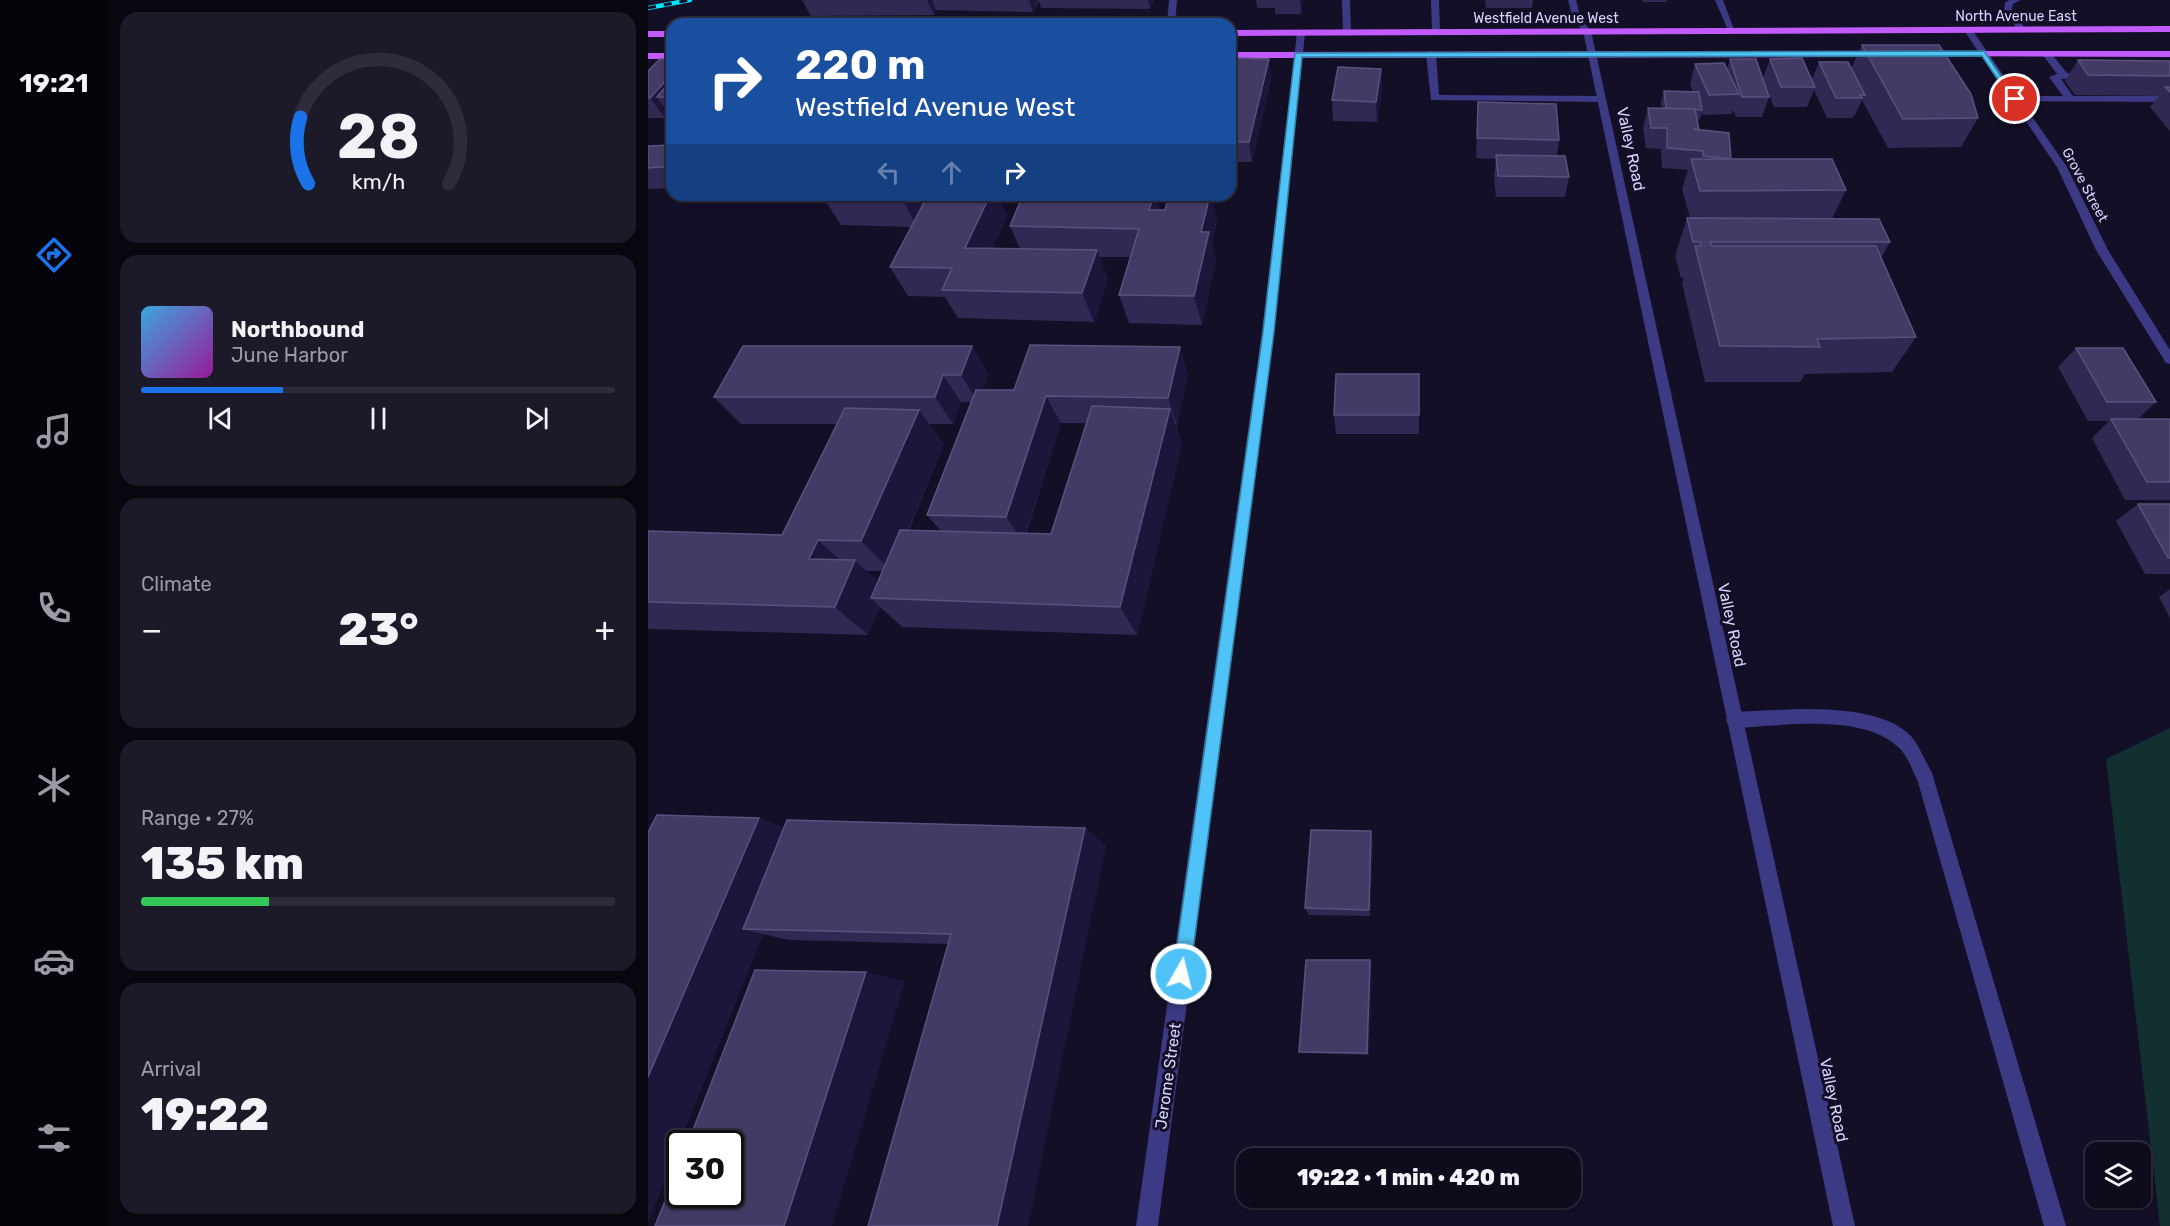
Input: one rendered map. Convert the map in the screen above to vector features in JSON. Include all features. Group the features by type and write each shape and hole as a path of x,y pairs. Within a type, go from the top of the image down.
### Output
{"main road":[{"name":"North Avenue East","path":"1862,30 2170,29"},
{"name":"Westfield Avenue West","path":"1236,33 1862,30"},
{"path":"648,34 666,34"},
{"path":"1236,55 1886,54"},
{"path":"1908,54 2047,54 2130,58 2170,54"},
{"path":"648,56 666,56"}],"street":[{"path":"1172,18 1173,0"},
{"path":"1346,0 1347,33"},
{"path":"1435,0 1436,32"},
{"name":"Valley Road","path":"1572,0 1577,19 1587,31 1844,1226"},
{"path":"1719,0 1732,30"},
{"path":"2017,0 2009,3 2008,9 2022,30"},
{"name":"Grove Street","path":"1967,30 2062,167 2102,250 2170,360"},
{"name":"Jerome Street","path":"1147,1226 1268,332 1301,33"},
{"path":"1431,54 1434,98 1601,99"},
{"path":"2047,54 2063,75"},
{"path":"2070,99 2054,77 2098,75"},
{"path":"2015,99 2165,98"},
{"path":"1734,720 1848,718 1873,725 1904,740 1926,779 2055,1226"}],"green space":[{"path":"2170,728 2170,1226 2160,1226 2106,759"}],"building":[{"path":"1862,45 1939,45 1971,94 1978,118 1903,119"},
{"path":"1237,58 1269,59 1249,142 1236,142"},
{"path":"1802,58 1815,87 1781,87 1770,59"},
{"path":"660,59 666,59 666,81 650,98 648,98 648,71"},
{"path":"1730,59 1756,59 1769,97 1742,97"},
{"path":"2078,60 2170,61 2170,76 2088,75"},
{"path":"1819,62 1848,62 1865,95 1860,95 1862,98 1836,98"},
{"path":"1724,63 1739,94 1709,95 1695,64"},
{"path":"1338,67 1381,69 1376,102 1332,100"},
{"path":"666,86 666,97 657,97"},
{"path":"1664,91 1699,92 1702,110 1666,108"},
{"path":"1478,102 1556,104 1559,140 1477,138"},
{"path":"1648,108 1695,109 1699,130 1729,133 1731,159 1703,156 1703,151 1667,148 1667,128 1651,128"},
{"path":"666,145 666,166 648,168 648,146"},
{"path":"1496,155 1565,156 1569,177 1498,176"},
{"path":"1691,159 1832,159 1846,190 1700,191"},
{"path":"925,201 987,201 965,248 1097,250 1082,293 942,290 952,268 890,267"},
{"path":"1020,201 1152,201 1149,210 1165,210 1167,201 1209,201 1201,232 1209,232 1194,296 1119,295 1139,229 1010,226"},
{"path":"1687,218 1879,219 1890,242 1710,242 1712,246 1876,246 1916,337 1817,339 1820,347 1720,346 1695,246 1701,246 1700,242 1693,242"},
{"path":"1030,345 1180,347 1168,398 1046,396 1006,517 927,515 976,390 1014,390"},
{"path":"743,346 972,346 961,375 943,375 935,397 714,397"},
{"path":"2076,348 2123,348 2156,402 2107,402"},
{"path":"1336,374 1419,374 1419,415 1334,415"},
{"path":"1092,406 1170,409 1120,607 871,598 900,530 1051,534"},
{"path":"845,408 919,410 861,541 818,540 809,559 855,560 835,607 648,602 648,531 782,535"},
{"path":"2111,419 2170,419 2170,482 2147,482"},
{"path":"2138,504 2170,504 2170,558 2168,558"},
{"path":"657,815 759,818 648,1077 648,832"},
{"path":"787,820 1085,828 997,1226 868,1226 951,934 743,929"},
{"path":"1311,830 1371,831 1369,910 1305,908"},
{"path":"1306,960 1370,960 1367,1053 1299,1052"},
{"path":"755,970 866,972 784,1226 655,1226 666,1199 666,1208 744,1208 744,1130 693,1130"}],"railway":[{"path":"648,8 690,0"}],"route":[{"path":"1181,974 1268,332 1298,54 1984,54 2015,99"}]}
